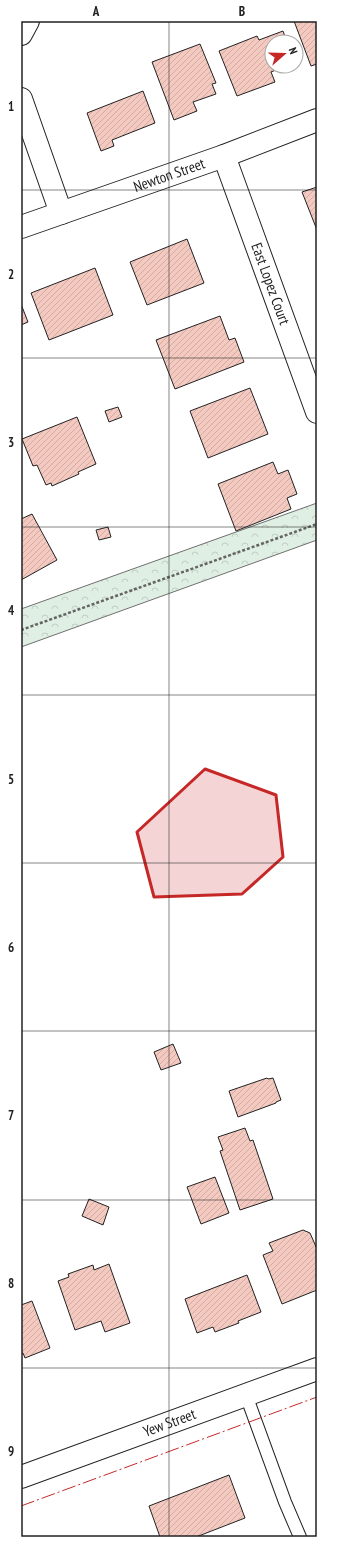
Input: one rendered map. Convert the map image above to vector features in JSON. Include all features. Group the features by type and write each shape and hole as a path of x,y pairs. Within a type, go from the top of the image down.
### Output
{"street":[{"path":"21,34 28,21"},
{"path":"21,99 61,213"},
{"name":"Newton Street","path":"21,227 224,156 317,120"},
{"name":"East Lopez Court","path":"224,156 317,412"},
{"name":"Yew Street","path":"21,1477 317,1369"}],"lane":[{"path":"246,1395 285,1502 300,1537"}],"path":[{"path":"21,630 317,524"}],"highlighted area":[{"path":"205,769 276,795 283,857 242,894 154,897 137,832"}],"green space":[{"path":"317,503 317,540 21,647 21,609"}],"building":[{"path":"294,21 317,21 317,64 311,66 304,47 304,34 299,34"},
{"path":"283,31 284,34 275,34"},
{"path":"257,36 259,40 264,38 264,74 272,74 275,82 237,96 219,51"},
{"path":"200,44 216,83 212,84 216,94 193,102 197,111 174,120 152,62"},
{"path":"143,91 155,123 112,140 114,146 101,151 87,113"},
{"path":"317,187 317,230 302,192"},
{"path":"187,239 204,283 147,305 130,262"},
{"path":"95,268 113,315 49,340 31,293"},
{"path":"21,304 28,322 21,325"},
{"path":"220,316 229,340 235,338 244,362 175,389 156,340"},
{"path":"250,388 268,434 208,458 190,411"},
{"path":"118,407 122,417 109,422 105,411"},
{"path":"77,417 96,464 78,472 79,474 52,486 51,483 46,485 37,465 33,466 22,439"},
{"path":"273,462 278,474 288,470 297,494 287,498 291,509 236,531 218,484"},
{"path":"32,514 57,560 21,580 21,519"},
{"path":"108,527 111,537 99,540 96,530"},
{"path":"173,1044 181,1063 161,1070 154,1052"},
{"path":"267,1078 273,1078 281,1100 238,1117 229,1091"},
{"path":"245,1128 250,1141 253,1140 273,1199 240,1210 220,1151 223,1150 218,1137"},
{"path":"215,1177 229,1213 201,1224 187,1187"},
{"path":"89,1199 109,1207 103,1225 82,1216"},
{"path":"303,1230 310,1233 317,1249 317,1290 282,1304 263,1255 273,1251 269,1243"},
{"path":"109,1264 130,1323 105,1332 101,1321 75,1330 58,1281 69,1277 68,1274 93,1265 94,1270"},
{"path":"247,1275 261,1312 238,1321 239,1323 215,1332 213,1327 197,1333 185,1299"},
{"path":"32,1301 50,1348 25,1358 23,1353 21,1354 21,1305"},
{"path":"229,1475 245,1518 196,1537 160,1537 149,1506"}],"power":[{"path":"21,1506 317,1397"}]}
